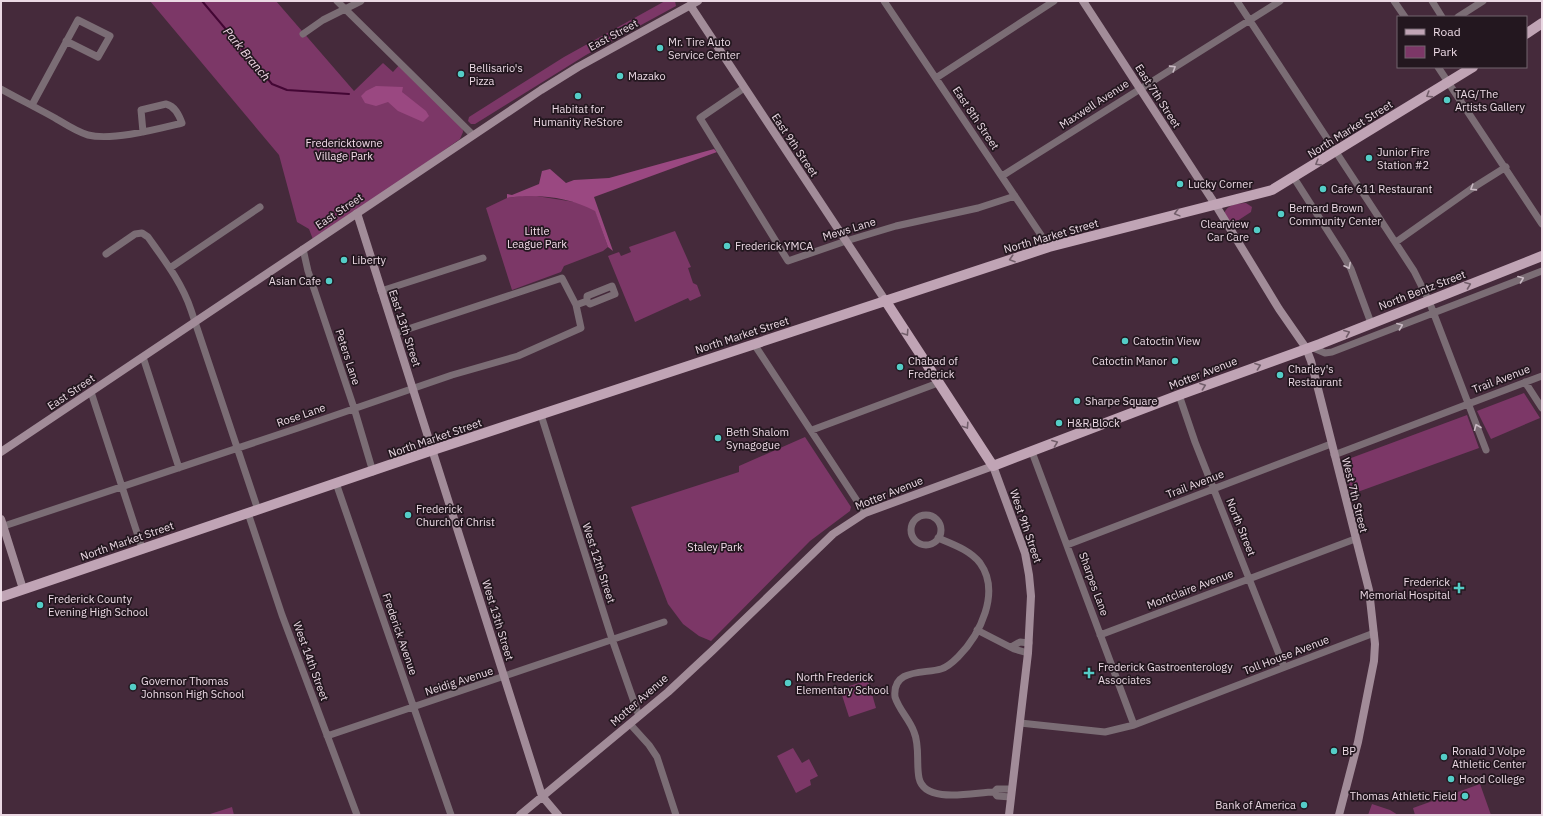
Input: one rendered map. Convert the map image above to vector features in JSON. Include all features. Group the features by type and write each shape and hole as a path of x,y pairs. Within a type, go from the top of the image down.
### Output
{"main road":[{"name":"East Street","path":"1,452 303,248 578,67 689,3 698,1"},
{"name":"East 7th Street","path":"1083,1 1215,204"},
{"name":"East 9th Street","path":"689,3 885,300"},
{"path":"1527,33 1542,24"},
{"name":"North Market Street","path":"1,596 336,483 373,472 433,450 1049,247 1215,204 1241,200 1272,190 1294,178 1472,68"},
{"name":"West 7th Street","path":"1215,204 1279,309 1308,348 1369,590 1374,633 1374,661 1358,742 1339,815"},
{"name":"East 13th Street","path":"357,213 433,450"},
{"name":"North Bentz Street","path":"1308,348 1542,256"},
{"name":"West 9th Street","path":"885,300 993,466 1024,553 1030,575 1029,643 1010,815"},
{"name":"Motter Avenue","path":"520,815 630,724 712,651 833,534 865,513 1308,348"},
{"name":"West 13th Street","path":"433,450 542,796"},
{"path":"2,522 24,589"},
{"path":"542,796 558,815"}],"street":[{"path":"337,1 473,135"},
{"path":"303,34 344,8 361,1"},
{"name":"East 8th Street","path":"884,1 1049,247"},
{"path":"936,78 1054,1"},
{"path":"1237,1 1414,271 1429,300 1486,450"},
{"name":"Maxwell Avenue","path":"1002,176 1280,1"},
{"path":"1394,1 1404,16"},
{"path":"1432,1 1441,16"},
{"path":"1460,16 1483,1"},
{"path":"32,105 66,41 78,20 110,36 98,57 66,41"},
{"path":"1439,68 1506,167 1542,224"},
{"name":"Mews Lane","path":"744,88 700,118 788,261 896,226 978,208 1015,196"},
{"path":"1,89 87,135 106,136 146,132 182,123 178,114 170,105 166,104 140,110 143,132"},
{"path":"1396,242 1471,189 1506,167"},
{"path":"1294,178 1351,269 1371,323"},
{"path":"170,268 260,207"},
{"name":"West 14th Street","path":"106,254 135,234 142,233 148,238 170,268 185,293 237,448 253,512 282,615 357,815"},
{"name":"Peters Lane","path":"303,248 308,271 354,408 373,472"},
{"path":"381,291 483,258"},
{"path":"1308,348 1329,353 1542,271"},
{"path":"396,333 562,278 576,305 587,301"},
{"name":"Rose Lane","path":"2,522 121,488 452,375 518,356 581,328 576,305"},
{"path":"754,344 812,430 865,513"},
{"path":"143,357 179,468"},
{"name":"Trail Avenue","path":"1334,455 1542,376"},
{"path":"1525,382 1542,408"},
{"path":"812,430 938,383"},
{"path":"91,392 121,488 142,548"},
{"name":"North Street","path":"1179,395 1195,442 1284,667"},
{"name":"West 12th Street","path":"541,415 612,639 639,716"},
{"name":"Trail Avenue","path":"1067,544 1331,444"},
{"name":"Sharpes Lane","path":"1032,452 1134,724"},
{"name":"Frederick Avenue","path":"336,483 451,815"},
{"path":"922,516 932,517 939,524 940,529 938,538 931,544 926,545 917,542 912,535 912,526 914,521 922,516"},
{"path":"938,538 963,549 979,562 983,569 988,587 988,601 977,630 959,656 949,665 939,670 916,672 902,678 896,689 895,697 914,732 919,778 924,786 935,794 948,796 994,792 997,789 1012,793"},
{"name":"Montclaire Avenue","path":"1100,634 1355,539"},
{"name":"Neidig Avenue","path":"328,736 664,622"},
{"path":"977,630 1011,647 1028,653"},
{"name":"Toll House Avenue","path":"1020,723 1105,732 1134,724 1374,633"},
{"path":"1011,647 1020,642 1029,643"},
{"path":"630,724 658,757 676,815"}],"green space":[{"name":"Fredericktowne Village Park","path":"150,1 276,1 354,91 383,63 393,72 402,62 462,123 463,132 460,139 314,242 309,229 297,222 279,155"},
{"path":"665,1 675,1 676,6 586,55 475,124 471,124 468,121 469,117 564,57"},
{"name":"Little League Park","path":"530,195 581,203 595,210 608,247 603,251 564,266 561,272 512,290 486,208 507,198"},
{"path":"1246,203 1252,207 1251,212 1231,225 1224,214 1227,208 1232,205"},
{"path":"675,231 691,267 688,268 693,283 697,285 701,296 690,301 688,298 635,322 608,256 619,252 621,256 631,252 629,247"},
{"path":"1524,393 1540,418 1491,439 1477,411"},
{"path":"1467,415 1479,448 1352,494 1343,461"},
{"name":"Staley Park","path":"805,437 851,507 850,511 810,541 711,641 699,636 683,624 668,604 631,507 739,472 739,466"},
{"path":"868,680 876,708 849,717 840,689"},
{"path":"793,748 802,763 809,759 818,776 810,780 811,785 796,793 777,756"},
{"name":"Thomas Athletic Field","path":"1480,784 1491,815 1415,815 1413,808"},
{"path":"1372,804 1390,810 1398,815 1368,815"},
{"path":"232,807 234,815 207,815"}],"shaded area":[{"path":"376,86 403,87 402,92 426,111 429,116 423,122 398,111 388,102 376,106 365,103 361,96 366,91"},
{"path":"714,149 717,152 594,197 613,251 608,247 595,211 585,206 564,199 552,197 529,196 507,198 507,194 512,195 539,184 542,171 550,169 566,183 574,180 609,178"}],"waterway":[{"name":"Park Branch","path":"202,1 272,84 287,90 349,94"}],"place":[{"name":"Mr. Tire Auto Service Center","path":"660,48"},
{"name":"Bellisario's Pizza","path":"461,74"},
{"name":"Mazako","path":"620,76"},
{"name":"Habitat for Humanity ReStore","path":"578,96"},
{"name":"TAG/The Artists Gallery","path":"1447,100"},
{"name":"Junior Fire Station #2","path":"1369,158"},
{"name":"Lucky Corner","path":"1180,184"},
{"name":"Cafe 611 Restaurant","path":"1323,189"},
{"name":"Bernard Brown Community Center","path":"1281,214"},
{"name":"Clearview Car Care","path":"1257,230"},
{"name":"Frederick YMCA","path":"727,246"},
{"name":"Liberty","path":"344,260"},
{"name":"Asian Cafe","path":"329,281"},
{"name":"Catoctin View","path":"1125,341"},
{"name":"Catoctin Manor","path":"1175,361"},
{"name":"Chabad of Frederick","path":"900,367"},
{"name":"Charley's Restaurant","path":"1280,375"},
{"name":"Sharpe Square","path":"1077,401"},
{"name":"H&R Block","path":"1059,423"},
{"name":"Beth Shalom Synagogue","path":"718,438"},
{"name":"Frederick Church of Christ","path":"408,515"},
{"name":"Frederick Memorial Hospital","path":"1459,588"},
{"name":"Frederick County Evening High School","path":"40,605"},
{"name":"Frederick Gastroenterology Associates","path":"1089,673"},
{"name":"North Frederick Elementary School","path":"788,683"},
{"name":"Governor Thomas Johnson High School","path":"133,687"},
{"name":"BP","path":"1334,751"},
{"name":"Ronald J Volpe Athletic Center","path":"1444,757"},
{"name":"Hood College","path":"1451,779"},
{"name":"Thomas Athletic Field","path":"1465,796"},
{"name":"Bank of America","path":"1304,805"}]}
